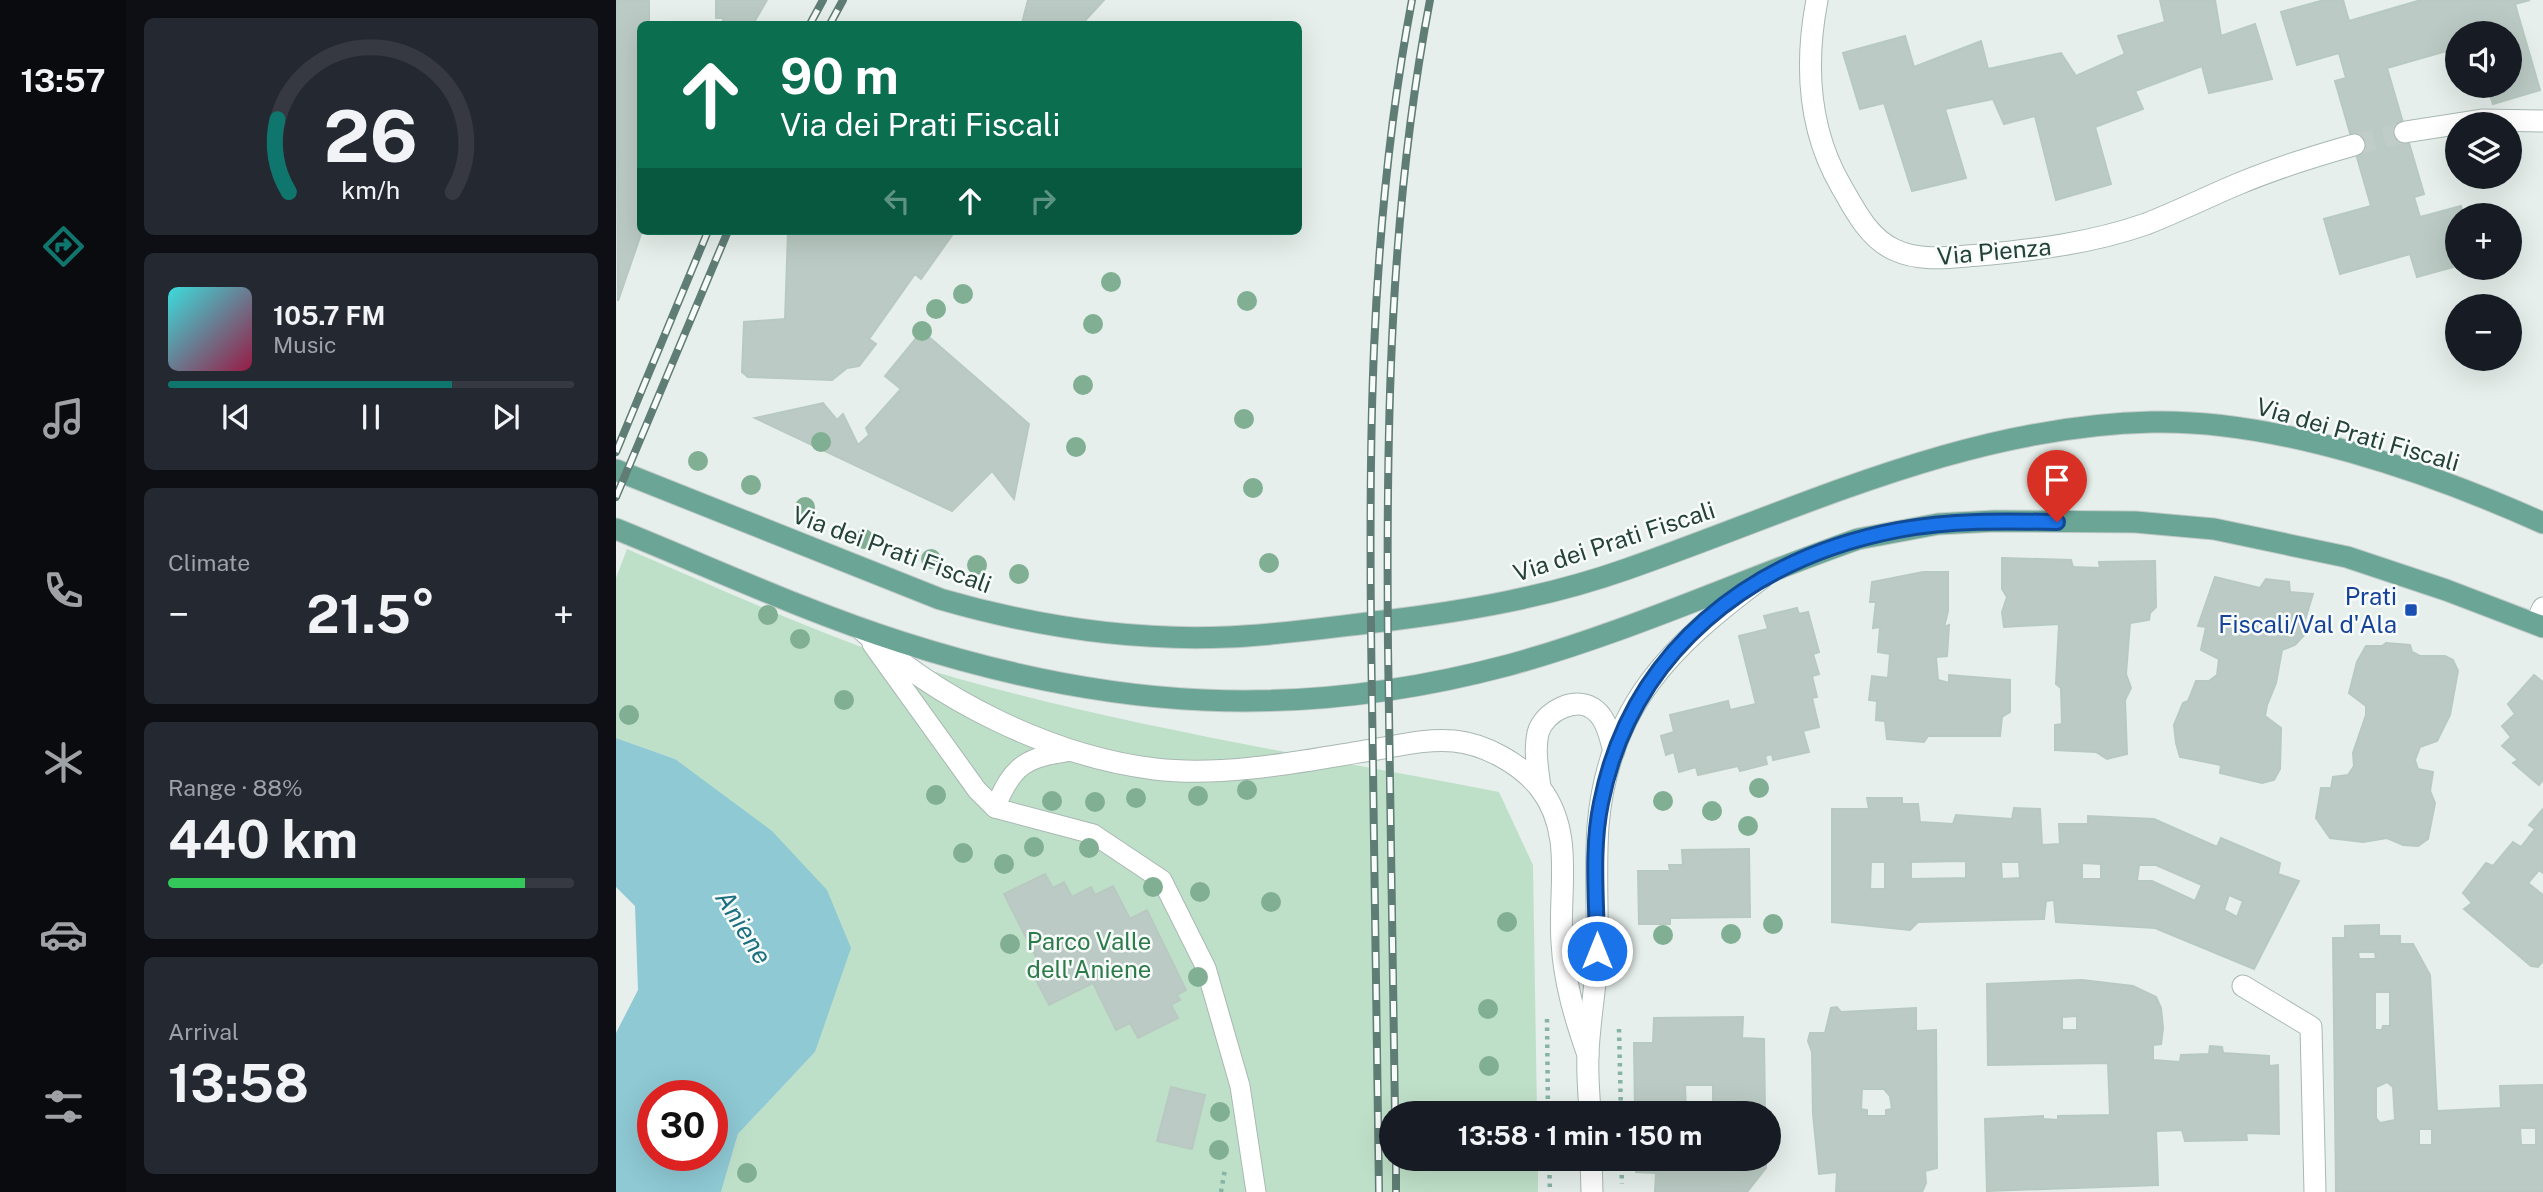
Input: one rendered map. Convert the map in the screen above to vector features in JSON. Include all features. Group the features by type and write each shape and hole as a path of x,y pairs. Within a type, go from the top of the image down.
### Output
{"main road":[{"name":"Via dei Prati Fiscali","path":"616,470 940,599 994,614 1085,630 1182,638 1301,632 1435,614 1541,594 1624,570 1852,484 1943,454 2018,437 2099,425 2170,422 2253,430 2406,471 2543,523"},
{"path":"616,529 858,626 987,668 1096,691 1168,699 1312,700 1378,694 1511,664 1614,631 1858,540 1938,524 1995,521 2155,523 2214,529 2319,550 2541,620"}],"street":[{"name":"Via Pienza","path":"1817,0 1810,58 1812,100 1821,138 1836,178 1855,211 1880,240 1896,251 1944,258 2040,249 2084,241 2145,224 2251,179 2354,145"},
{"path":"2406,132 2482,120 2543,121"},
{"path":"1590,1101 1588,1055 1597,951 1598,828 1614,751 1639,697 1668,658 1704,622 1769,573"},
{"path":"858,626 889,655 926,682 1034,736 1073,751 1133,766 1198,770 1236,768 1434,741 1456,741 1492,752 1540,788 1551,808 1562,846 1563,958 1571,1002 1588,1055"},
{"path":"1540,788 1538,733 1541,724 1555,712 1574,704 1589,706 1603,719 1614,751"},
{"path":"2243,986 2311,1027 2315,1192"},
{"path":"1591,1171 1592,1192"}],"lane":[{"path":"858,626 977,790 995,808 1093,834 1162,880 1206,968 1240,1086 1256,1192"},
{"path":"995,808 1005,783 1020,766 1045,755 1073,751"}],"path":[{"path":"1546,1005 1548,1101"},
{"path":"1619,1018 1620,1101"},
{"path":"1549,1171 1550,1192"},
{"path":"1621,1171 1622,1192"}],"green space":[{"name":"Parco Valle dell'Aniene","path":"627,549 831,635 956,678 1158,727 1499,792 1533,865 1537,1101 1379,1101 1379,1171 1538,1171 1538,1192 721,1192 738,1134 815,1052 675,759 616,738 616,578"}],"water":[{"name":"Aniene","path":"616,738 675,759 772,831 827,890 851,948 815,1052 738,1134 728,1168 728,1080 637,1080 637,1171 727,1171 721,1192 616,1192 616,1033 638,990 635,906 616,887"}],"building":[{"path":"616,0 649,0 649,21 637,21 637,235 641,235 618,301"},
{"path":"716,0 767,0 755,21 723,21 723,18 716,18"},
{"path":"1028,0 1104,0 1085,21 1023,21"},
{"path":"2160,0 2215,0 2221,36 2255,24 2272,79 2209,93 2202,66 2135,91 2143,109 2095,127 2111,184 2056,200 2035,116 2004,124 1993,99 1945,109 1966,178 1912,191 1884,103 1860,109 1843,53 1905,36 1914,67 1981,41 1988,69 2061,53 2076,76 2125,54 2118,36 2165,22"},
{"path":"2324,0 2343,0 2349,21 2421,0 2530,0 2515,4 2520,21 2445,21 2445,51 2387,68 2424,194 2414,197 2420,217 2445,210 2445,269 2417,277 2410,254 2340,274 2324,219 2371,206 2335,81 2346,78 2339,53 2297,65 2281,12"},
{"path":"2522,28 2540,90 2522,95"},
{"path":"2491,98 2513,98 2493,104"},
{"path":"788,235 952,235 921,279 915,274 869,339 876,344 859,366 847,368 832,380 748,377 742,372 744,322 785,319"},
{"path":"922,331 1029,424 1014,499 992,471 952,511 755,418 823,403 837,420 843,414 858,445 869,435 866,428 901,389 885,376"},
{"path":"2002,558 2071,560 2073,567 2100,568 2099,562 2155,561 2156,607 2150,613 2149,620 2130,623 2126,674 2131,688 2125,700 2127,754 2107,759 2096,752 2055,750 2055,725 2062,724 2061,688 2056,684 2059,624 2004,627 2002,612 2007,597 2002,589"},
{"path":"1923,572 1948,572 1948,611 1944,627 1949,625 1947,656 1936,657 1938,680 1949,683 1949,675 2010,680 2010,712 2002,717 2000,736 1928,736 1924,742 1887,739 1885,721 1876,720 1877,701 1869,700 1872,676 1888,678 1890,654 1878,652 1880,627 1873,628 1876,602 1870,602 1872,582"},
{"path":"2215,577 2260,588 2266,579 2289,582 2290,592 2313,594 2305,620 2308,631 2295,645 2282,650 2276,683 2267,705 2265,716 2281,728 2280,769 2274,780 2262,783 2220,773 2221,765 2180,757 2174,725 2183,703 2188,701 2196,681 2209,681 2217,675 2219,659 2201,650 2206,627 2198,626"},
{"path":"1797,608 1799,614 1808,612 1819,652 1813,654 1819,674 1812,676 1817,697 1812,698 1819,727 1803,731 1809,752 1773,760 1772,754 1765,756 1767,764 1740,771 1738,766 1698,775 1696,767 1679,772 1674,752 1666,755 1661,736 1674,732 1670,715 1728,701 1730,710 1756,704 1739,636 1768,629 1764,616"},
{"path":"2386,643 2410,645 2412,652 2420,656 2445,656 2453,660 2458,671 2450,715 2437,741 2420,747 2415,760 2418,769 2433,772 2430,791 2435,803 2428,839 2418,846 2403,845 2387,838 2363,842 2330,838 2316,818 2321,788 2331,788 2333,777 2348,775 2354,766 2353,753 2366,715 2366,706 2349,693 2357,662 2366,646 2382,646"},
{"path":"2534,675 2543,682 2543,780 2539,785 2513,763 2518,760 2502,746 2511,737 2502,726 2515,714 2508,704"},
{"path":"1867,798 1902,798 1902,804 1918,804 1920,822 1953,824 1956,815 2012,819 2014,808 2040,809 2042,845 2060,844 2059,824 2088,824 2088,816 2154,819 2217,847 2221,838 2280,863 2278,874 2299,881 2254,969 2155,928 2056,922 2054,900 2046,901 2044,919 1918,922 1910,930 1832,922 1832,809 1869,809","holes":["1966,861 1966,878 1911,879 1911,862","1871,862 1885,862 1885,889 1870,889","2001,862 2019,862 2020,878 2002,879","2082,863 2101,864 2101,879 2082,879","2139,865 2156,865 2202,885 2195,901 2152,881 2137,881","2229,895 2243,901 2237,917 2224,910"]},
{"path":"2543,809 2543,873 2539,870 2528,883 2543,895 2543,961 2538,967 2531,966 2464,909 2472,903 2463,893 2486,863 2493,866 2513,842 2521,847 2535,829 2529,825"},
{"path":"1749,849 1750,917 1670,918 1670,924 1639,924 1638,871 1670,871 1669,865 1683,865 1682,850"},
{"path":"1045,874 1053,888 1064,882 1072,897 1091,887 1095,895 1113,886 1130,919 1147,910 1186,990 1177,995 1180,1000 1171,1005 1178,1018 1138,1038 1130,1023 1116,1030 1093,983 1049,1005 1036,980 1045,975 1004,894"},
{"path":"2379,925 2379,936 2400,936 2400,944 2413,944 2430,975 2437,1111 2501,1108 2500,1086 2543,1085 2543,1191 2336,1192 2333,938 2345,938 2345,926","holes":["2358,952 2375,952 2376,959 2359,959","2375,992 2390,992 2390,1026 2375,1030","2387,1082 2393,1087 2395,1120 2380,1123 2376,1118 2376,1087","2520,1128 2536,1128 2536,1145 2521,1145","2419,1129 2432,1129 2432,1145 2419,1145"]},
{"path":"2082,980 2133,986 2156,997 2161,1008 2163,1028 2161,1044 2153,1045 2153,1060 2180,1062 2181,1055 2209,1054 2210,1046 2222,1047 2223,1053 2269,1056 2269,1066 2278,1065 2279,1134 2246,1133 2247,1140 2185,1141 2182,1130 2156,1131 2158,1185 1987,1191 1985,1119 2043,1116 2043,1119 2058,1120 2058,1116 2110,1115 2108,1063 1988,1065 1987,984","holes":["2077,1016 2077,1030 2062,1030 2062,1017"]},
{"path":"1837,1007 1841,1012 1916,1008 1916,1031 1936,1030 1937,1168 1925,1171 1926,1183 1922,1192 1836,1192 1837,1172 1819,1174 1813,1114 1812,1052 1808,1041 1810,1033 1825,1033 1831,1008","holes":["1862,1089 1884,1089 1890,1096 1892,1109 1886,1110 1886,1116 1867,1116 1867,1110 1861,1109"]},
{"path":"1743,1017 1742,1038 1764,1039 1765,1101 1713,1101 1713,1085 1685,1085 1686,1101 1635,1101 1634,1043 1653,1043 1654,1018"},
{"path":"1171,1087 1205,1095 1192,1149 1157,1141"},
{"path":"1764,1171 1747,1192 1655,1192 1656,1173 1636,1172"}],"tunnel":[{"path":"2354,145 2405,132"}],"railway":[{"path":"812,21 823,0"},
{"path":"832,21 843,0"},
{"path":"1379,1192 1371,436 1379,261 1387,174 1397,87 1412,0"},
{"path":"1395,1101 1388,648 1390,404 1398,241 1416,80 1430,0"},
{"path":"616,452 706,235"},
{"path":"616,497 726,235"},
{"path":"1396,1171 1396,1192"}],"place":[{"name":"Prati Fiscali/Val d'Ala","path":"2411,610"}],"route":[{"path":"1597,951 1598,828 1600,806 1614,751 1630,712 1647,683 1704,622 1769,573 1858,540 1897,530 1938,524 2057,522"}]}
